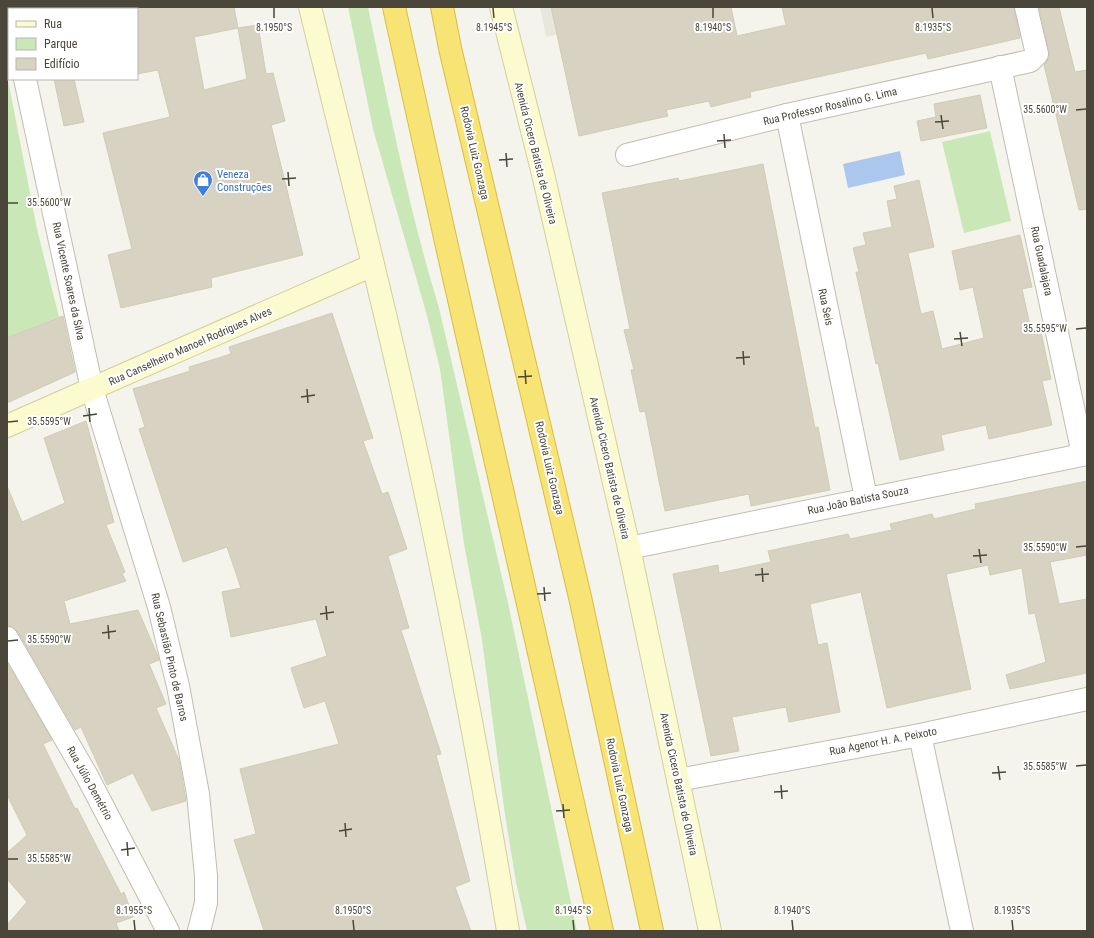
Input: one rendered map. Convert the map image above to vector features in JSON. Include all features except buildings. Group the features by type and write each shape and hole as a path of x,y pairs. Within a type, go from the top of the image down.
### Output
{"highway":[{"path":"394,7 602,931"},
{"name":"Rodovia Luiz Gonzaga","path":"442,7 453,64 578,589 652,931"}],"main road":[{"path":"310,7 373,265 437,546 488,810 508,931"},
{"name":"Avenida Cicero Batista de Oliveira","path":"501,7 543,174 628,548 710,931"},
{"name":"Rua Canselheiro Manoel Rodrigues Alves","path":"7,426 373,265"}],"street":[{"name":"Rua Professor Rosalino G. Lima","path":"627,155 787,115 1030,61 1037,54 1026,7"},
{"name":"Rua Guadalajara","path":"1000,67 1085,454"},
{"name":"Rua Vicente Soares da Silva","path":"25,80 92,389"},
{"name":"Rua Seis","path":"787,115 866,498"},
{"name":"Rua Sebastião Pinto de Barros","path":"92,389 159,607 180,694 198,794 206,876 206,903 199,931"},
{"name":"Rua João Batista Souza","path":"628,548 1085,454"},
{"name":"Rua Júlio Demétrio","path":"7,638 87,776 168,931"},
{"name":"Rua Agenor H. A. Peixoto","path":"678,780 920,735 1087,699"},
{"path":"920,735 962,931"}],"shaded area":[{"path":"540,7 673,7 546,37"}],"green space":[{"path":"348,7 368,7 409,196 439,308 508,603 577,931 527,931 516,882 505,815 482,640 464,544 440,369 426,312 373,129"},
{"path":"7,75 37,229 59,317 7,338"},
{"path":"990,131 1011,221 964,233 942,142"}],"water":[{"path":"900,151 905,175 848,188 843,164"}],"place":[{"name":"Veneza Construções","path":"203,197"}]}
